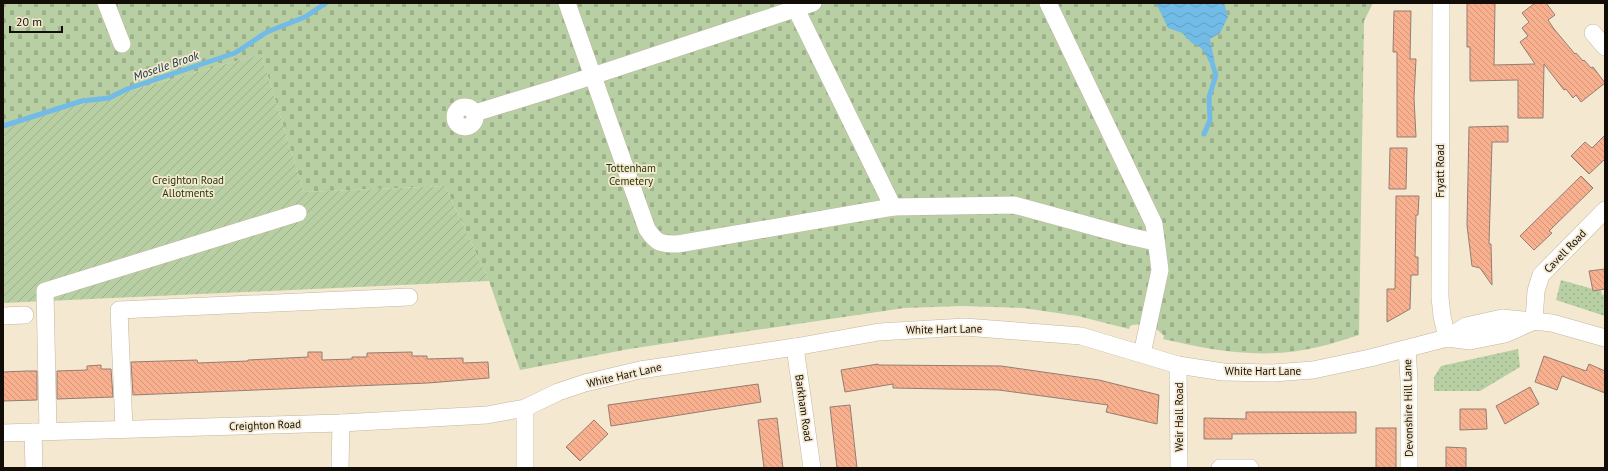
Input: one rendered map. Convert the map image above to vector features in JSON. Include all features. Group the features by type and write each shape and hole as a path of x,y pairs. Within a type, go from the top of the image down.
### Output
{"street":[{"path":"106,3 122,44"},
{"path":"567,3 647,229 654,240 664,244 678,244 894,206 1014,206 1155,242"},
{"path":"474,113 593,76 794,6 813,3"},
{"path":"1048,3 1154,224 1155,242 1159,255 1159,278 1142,354"},
{"name":"Fryatt Road","path":"1441,3 1440,297 1442,316 1447,338"},
{"path":"794,6 894,206"},
{"path":"1593,33 1605,47"},
{"name":"Cavell Road","path":"1534,321 1536,291 1541,275 1605,210"},
{"path":"34,468 41,432 45,291 298,213"},
{"path":"124,429 119,310 410,297"},
{"path":"3,316 25,315"},
{"path":"1534,321 1564,325 1605,338"},
{"name":"White Hart Lane","path":"525,408 558,392 585,383 640,370 795,347 879,332 965,326 1081,336 1178,365 1222,372 1273,373 1313,370 1407,349 1447,338 1470,341 1505,334 1534,321"},
{"name":"Barkham Road","path":"795,347 812,468"},
{"name":"Devonshire Hill Lane","path":"1407,349 1409,380 1409,468"},
{"name":"Weir Hall Road","path":"1178,365 1179,468"},
{"path":"525,408 525,468"},
{"name":"Creighton Road","path":"3,433 341,423 487,415 525,408"},
{"path":"340,468 341,423"},
{"path":"1220,468 1250,468"}],"green space":[{"name":"Tottenham Cemetery","path":"3,3 1373,3 1364,21 1359,335 1323,346 1299,351 1279,353 1240,352 1201,347 1163,339 1164,336 1157,330 1144,325 1130,326 1129,329 1078,316 1023,308 962,306 904,308 629,349 520,370 489,281 445,186 304,192 261,54 3,126"},
{"name":"Creighton Road Allotments","path":"261,54 304,192 445,186 489,281 3,303 3,126"},
{"path":"1561,280 1593,289 1593,291 1601,290 1602,295 1605,294 1605,316 1556,300"},
{"path":"1518,349 1520,367 1480,391 1434,391 1434,377 1441,366"}],"water":[{"path":"1156,3 1224,3 1228,17 1220,33 1210,39 1215,64 1211,66 1205,53 1200,47 1192,43 1182,33 1168,28"}],"building":[{"path":"1467,3 1495,3 1494,65 1535,64 1520,42 1528,36 1522,28 1529,22 1522,13 1535,3 1546,3 1555,15 1548,20 1554,29 1575,54 1576,53 1583,61 1584,60 1591,68 1593,67 1605,83 1581,102 1576,95 1573,98 1566,89 1564,90 1544,64 1543,118 1518,118 1518,80 1470,81 1470,47 1467,47"},
{"path":"1394,11 1411,11 1410,59 1416,59 1414,98 1416,137 1397,137 1397,52 1393,52"},
{"path":"1508,126 1508,142 1492,142 1489,244 1491,244 1492,285 1480,268 1472,266 1467,225 1469,127"},
{"path":"1605,135 1605,159 1589,174 1571,156 1585,142 1592,148"},
{"path":"1390,148 1407,148 1406,189 1389,189"},
{"path":"1581,176 1593,188 1549,231 1552,233 1534,250 1520,236"},
{"path":"1396,196 1419,196 1418,215 1416,215 1415,257 1418,257 1418,275 1411,275 1410,309 1387,322 1387,289 1395,289"},
{"path":"1605,269 1605,289 1593,291 1589,271"},
{"path":"308,352 322,352 322,360 367,357 367,353 412,352 412,356 427,356 427,359 463,358 463,363 488,362 489,378 428,383 133,395 131,362 197,360 198,363 248,361 308,357"},
{"path":"1544,356 1586,371 1589,364 1605,371 1605,393 1562,376 1557,390 1535,382"},
{"path":"878,364 1001,366 1099,380 1159,395 1157,424 1106,412 1108,405 999,390 893,388 893,384 845,392 841,370"},
{"path":"101,365 101,369 111,369 113,397 57,399 57,371 87,370 87,366"},
{"path":"37,371 37,400 3,401 3,372"},
{"path":"758,384 761,402 611,426 608,405"},
{"path":"1530,387 1539,404 1505,424 1496,406"},
{"path":"850,405 857,468 837,468 830,407"},
{"path":"1460,409 1486,409 1487,429 1460,430"},
{"path":"1246,412 1356,412 1356,433 1232,434 1232,439 1204,439 1204,418 1246,419"},
{"path":"777,418 783,468 764,468 758,420"},
{"path":"594,420 608,434 580,461 566,447"},
{"path":"1376,428 1396,428 1396,468 1376,468"},
{"path":"1446,447 1466,448 1466,468 1446,468"}],"waterway":[{"name":"Moselle Brook","path":"3,126 82,101 109,98 127,89 235,53 267,32 305,17 326,3"},
{"path":"1204,134 1210,120 1209,97 1216,75 1213,66"}]}
